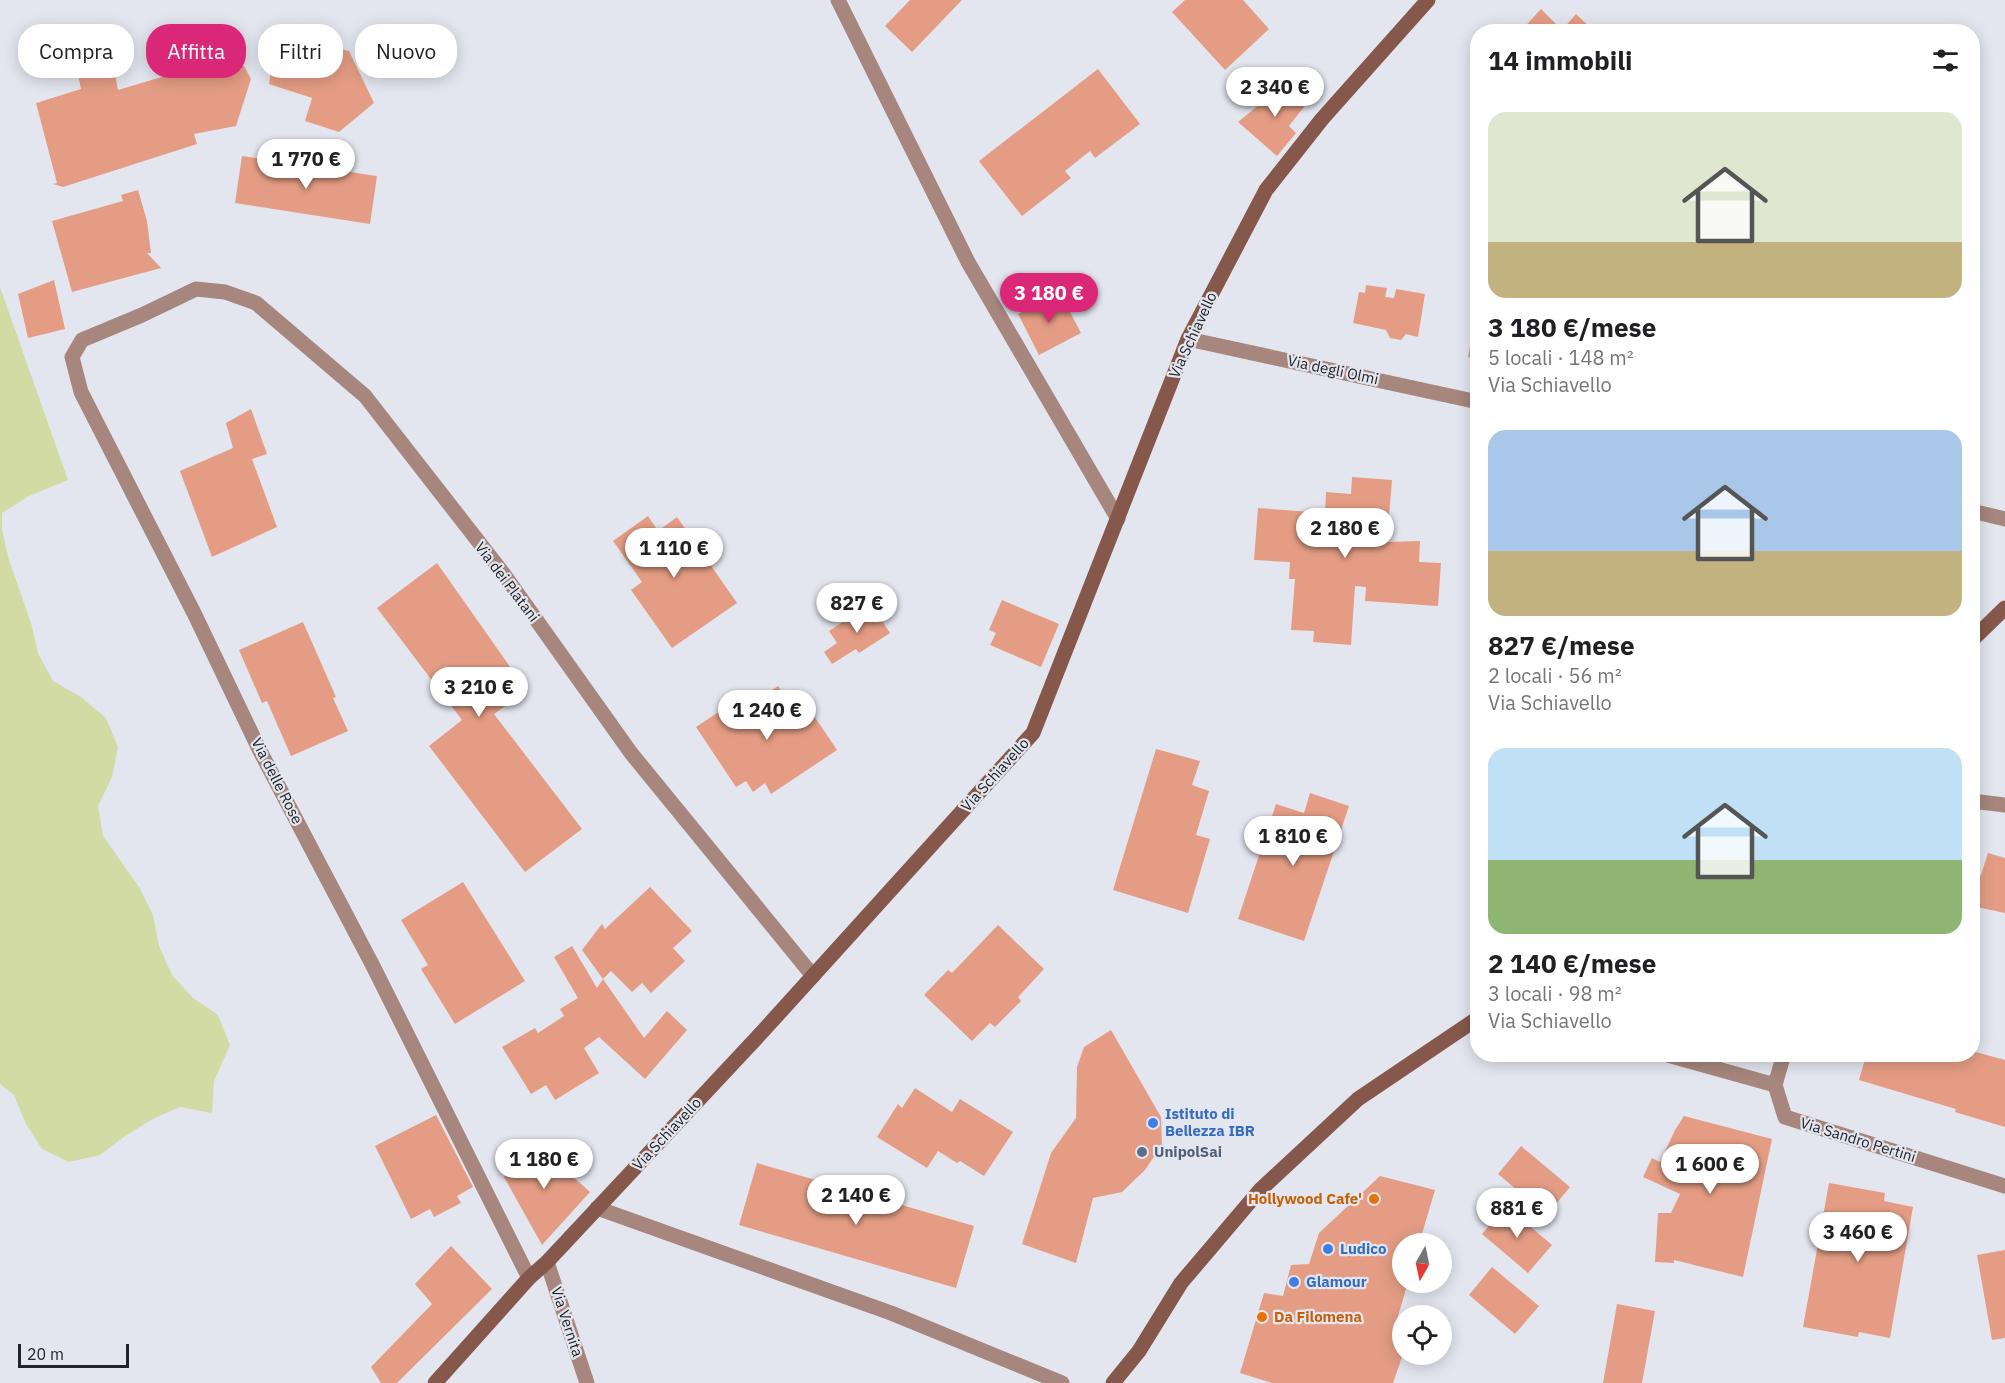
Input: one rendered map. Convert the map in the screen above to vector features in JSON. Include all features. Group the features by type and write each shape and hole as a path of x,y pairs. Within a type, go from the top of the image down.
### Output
{"street":[{"path":"838,0 968,262 1118,519"},
{"name":"Via Schiavello","path":"435,1383 529,1278 547,1262 813,976 1033,733 1188,339 1266,190 1322,119 1428,0"},
{"name":"Via dei Platani","path":"142,315 196,289 225,292 256,303 365,396 502,573 631,753 813,976"},
{"name":"Via delle Rose","path":"142,315 82,340 72,357 81,392 194,613 260,751 373,966 529,1278"},
{"name":"Via degli Olmi","path":"1188,339 1470,400"},
{"path":"1980,514 2005,519"},
{"path":"1980,632 2005,608"},
{"path":"1980,802 2005,805"},
{"path":"1113,1383 1138,1351 1181,1283 1260,1190 1358,1099 1470,1023"},
{"path":"1693,1062 1776,1085 1782,1062"},
{"name":"Via Sandro Pertini","path":"1776,1085 1785,1117 2005,1186"},
{"path":"597,1208 891,1313 1062,1383"},
{"name":"Via Vernita","path":"547,1262 587,1383"},
{"path":"1128,1383 1138,1351"}],"green space":[{"path":"0,287 68,480 29,496 2,513 2,530 9,560 31,623 38,653 53,681 81,697 106,718 118,747 112,777 98,806 103,836 139,887 153,915 159,946 172,975 193,998 218,1015 230,1045 214,1081 212,1113 180,1107 153,1119 100,1155 69,1162 42,1149 26,1124 14,1095 0,1084"}],"building":[{"path":"910,0 962,0 912,52 885,26"},
{"path":"1185,0 1243,0 1269,29 1225,70 1172,12"},
{"path":"1541,9 1556,24 1527,24"},
{"path":"1576,14 1587,24 1567,24"},
{"path":"343,50 349,51 355,63 355,78 362,78 374,103 339,132 305,121 312,98 269,84 270,78 343,78"},
{"path":"1098,69 1140,124 1095,158 1090,151 1065,171 1071,178 1022,216 979,161"},
{"path":"246,70 251,79 236,126 194,134 197,144 63,187 53,184 57,183 36,103 81,89 79,78 116,78 118,90 158,78 246,78"},
{"path":"1277,81 1307,103 1289,126 1296,133 1277,156 1238,122 1260,104"},
{"path":"242,156 377,176 370,224 235,203"},
{"path":"138,190 147,221 151,253 147,253 161,268 72,292 52,221 123,201 121,195"},
{"path":"54,280 65,329 28,338 18,294"},
{"path":"1366,285 1387,288 1385,297 1394,298 1396,289 1425,294 1418,337 1406,334 1401,340 1390,338 1386,330 1353,323 1359,292 1365,293"},
{"path":"1060,293 1081,333 1039,355 1018,314"},
{"path":"251,409 267,454 252,459 277,527 212,557 180,471 233,448 226,423"},
{"path":"1352,477 1392,480 1387,542 1420,541 1419,562 1441,563 1438,606 1365,601 1366,587 1355,586 1351,645 1313,642 1314,631 1291,630 1295,579 1289,579 1290,562 1254,560 1258,508 1325,513 1326,492 1351,494"},
{"path":"648,516 658,531 677,517 737,603 672,648 631,590 642,582 613,541"},
{"path":"437,563 527,691 494,714 582,829 525,872 429,746 462,720 377,608"},
{"path":"1002,600 1059,624 1041,667 990,645 996,633 989,630"},
{"path":"871,604 890,633 859,653 856,649 832,664 824,652 837,643 829,631"},
{"path":"303,622 336,697 333,698 348,731 291,756 267,701 262,703 239,650"},
{"path":"778,686 785,697 792,692 804,711 808,707 837,750 771,794 765,783 753,792 746,781 736,787 696,727 726,707 732,717"},
{"path":"1156,749 1200,761 1192,785 1209,791 1196,835 1210,839 1188,913 1113,890"},
{"path":"1310,793 1349,806 1304,941 1238,919 1276,804 1304,813"},
{"path":"1988,853 2005,858 2005,913 1980,908 1981,875"},
{"path":"463,882 525,981 455,1024 421,969 428,965 401,920"},
{"path":"650,887 692,931 673,948 685,961 651,993 642,983 632,992 611,971 603,979 582,950 602,924 605,929"},
{"path":"998,925 1044,969 1018,997 1021,1001 995,1027 990,1023 972,1041 924,995 948,970 952,973"},
{"path":"572,946 597,988 603,979 644,1038 667,1011 687,1030 645,1079 599,1037 584,1048 599,1073 555,1100 546,1085 531,1094 502,1047 535,1028 538,1033 564,1016 560,1009 578,998 554,957"},
{"path":"1111,1030 1161,1117 1162,1145 1145,1170 1122,1192 1093,1198 1076,1263 1022,1244 1051,1153 1076,1118 1077,1067 1084,1047"},
{"path":"1980,1053 2005,1060 2005,1127 1955,1112 1956,1109 1859,1080 1864,1062 1980,1062"},
{"path":"915,1088 952,1112 960,1099 1013,1132 984,1176 938,1151 927,1168 877,1137 898,1104 902,1108"},
{"path":"436,1115 473,1187 457,1196 461,1203 434,1217 430,1209 411,1219 375,1146"},
{"path":"1684,1116 1772,1139 1743,1277 1674,1260 1674,1263 1655,1262 1658,1213 1671,1213 1680,1194 1643,1177 1652,1158 1660,1162"},
{"path":"531,1139 590,1192 542,1245 504,1177"},
{"path":"1521,1146 1570,1187 1547,1215 1498,1174"},
{"path":"757,1163 974,1226 956,1288 739,1225"},
{"path":"1380,1176 1435,1190 1422,1233 1392,1233 1392,1293 1405,1293 1401,1305 1392,1305 1392,1365 1399,1365 1393,1383 1272,1383 1240,1373 1264,1293 1283,1296 1291,1265 1309,1264 1319,1233"},
{"path":"1829,1183 1885,1193 1884,1201 1913,1207 1890,1338 1859,1332 1858,1337 1803,1327"},
{"path":"1506,1206 1552,1245 1528,1273 1482,1234"},
{"path":"451,1246 492,1289 397,1383 381,1383 371,1367 432,1304 415,1284"},
{"path":"2005,1250 2005,1338 1992,1340 1977,1255"},
{"path":"1492,1267 1539,1306 1515,1334 1469,1295"},
{"path":"1617,1304 1655,1311 1642,1383 1603,1383"}],"place":[{"name":"Istituto di Bellezza IBR","path":"1153,1123"},
{"name":"UnipolSai","path":"1142,1152"},
{"name":"Hollywood Cafe'","path":"1374,1199"},
{"name":"Ludico","path":"1328,1249"},
{"name":"Glamour","path":"1294,1282"},
{"name":"Da Filomena","path":"1262,1317"}]}
